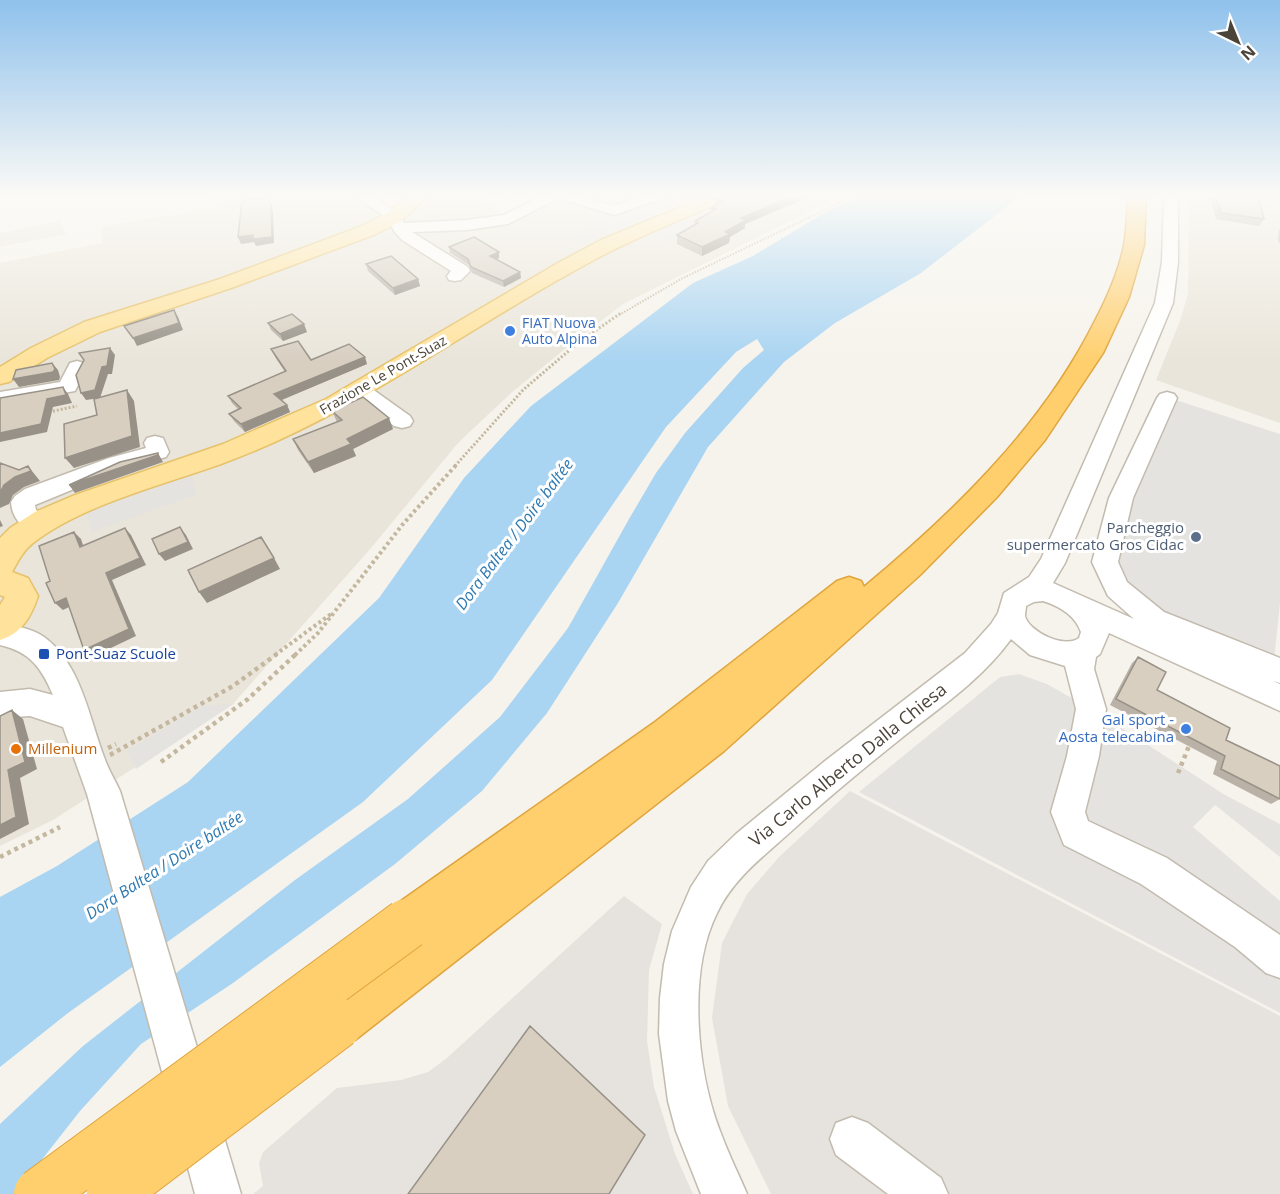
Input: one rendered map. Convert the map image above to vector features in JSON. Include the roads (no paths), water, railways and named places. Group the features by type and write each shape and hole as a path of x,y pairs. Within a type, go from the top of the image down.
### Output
{"highway":[{"path":"39,1194 669,734 880,566 1015,431 1082,330 1105,283 1114,251"},
{"path":"112,1194 710,739 909,567 987,490 1036,434 1091,353 1118,297 1132,251"}],"main road":[{"path":"0,377 39,353 92,327 227,283 313,251"},
{"name":"Frazione Le Pont-Suaz","path":"35,527 85,502 233,450 295,423 361,390 596,251"},
{"path":"7,593 24,546 35,527"}],"street":[{"path":"430,251 462,271 455,276"},
{"path":"1154,640 1121,635 1086,657 1044,649 1020,633 1011,615 1014,600 1029,592 1046,575 1061,543 1164,303 1170,251"},
{"path":"0,398 68,387 77,367"},
{"path":"361,390 402,421"},
{"path":"1167,398 1121,498 1105,562 1118,589 1154,620 1280,671"},
{"path":"35,527 23,508 23,502 33,495 115,456 158,452 155,443"},
{"path":"1061,543 1059,569 1077,605 1093,623 1086,657 1091,709 1083,756 1068,812 1076,833 1154,871 1248,934 1280,959"},
{"path":"1029,592 1043,591 1059,595 1280,698"},
{"path":"7,593 35,628 55,642 104,784 215,1183"},
{"name":"Via Carlo Alberto Dalla Chiesa","path":"724,1194 698,1130 683,1069 679,1011 683,959 698,914 720,875 752,843 817,787 959,675 1004,629 1011,615"},
{"path":"0,634 22,639 34,645 55,668 75,718 94,776 104,784"},
{"name":"Via Carlo Alberto Dalla Chiesa","path":"959,675 1007,648 1044,649"},
{"path":"0,705 17,701 35,702 75,718"},
{"path":"852,1139 925,1194"}],"water":[{"name":"Dora Baltea / Doire baltée","path":"762,251 950,251 921,273 835,323 784,362 708,447 618,603 547,713 482,791 395,864 233,983 141,1044 80,1111 15,1194 0,1194 0,1124 83,1046 295,880 408,799 500,717 568,628 656,473 685,433 743,368 764,350 757,339 736,352 666,427 492,680 363,802 68,1013 0,1067 0,897 57,866 188,782 379,598 464,478 531,406 693,283"}],"place":[{"name":"FIAT Nuova Auto Alpina","path":"510,331"},
{"name":"Parcheggio supermercato Gros Cidac","path":"1196,537"},
{"name":"Pont-Suaz Scuole","path":"44,654"},
{"name":"Gal sport - Aosta telecabina","path":"1186,729"},
{"name":"Millenium","path":"16,749"}]}
